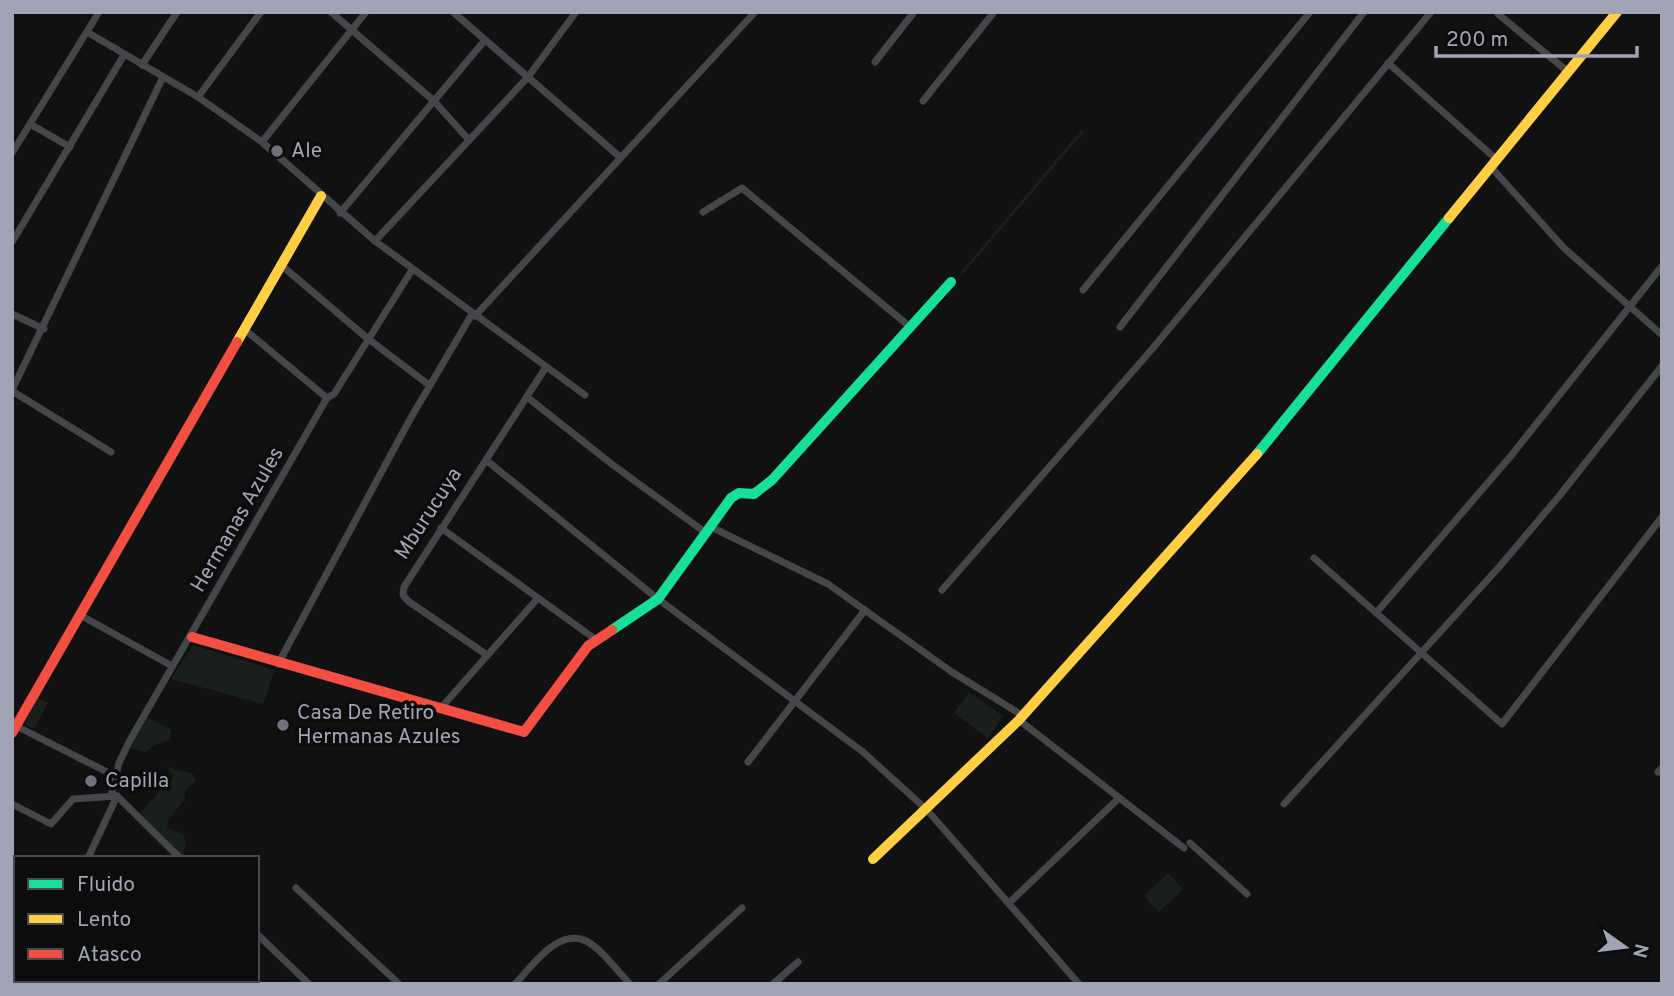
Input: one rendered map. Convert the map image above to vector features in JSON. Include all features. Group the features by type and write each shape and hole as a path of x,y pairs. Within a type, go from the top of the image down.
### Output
{"street":[{"path":"12,153 99,12"},
{"path":"142,65 177,12"},
{"path":"198,97 261,12"},
{"path":"331,12 434,101 469,140"},
{"path":"262,142 366,12"},
{"path":"453,12 620,157"},
{"path":"375,242 528,77 576,12"},
{"path":"278,664 429,385 474,315 755,12"},
{"path":"875,62 914,12"},
{"path":"923,101 994,12"},
{"path":"1083,290 1310,12"},
{"path":"1121,327 1364,12"},
{"path":"942,590 1153,348 1431,12"},
{"path":"873,859 1020,718 1288,419 1493,162 1617,12"},
{"path":"1498,14 1567,71"},
{"path":"87,32 198,97 262,142 375,242 585,396"},
{"path":"340,213 485,40"},
{"path":"12,242 124,55"},
{"path":"1388,63 1493,162 1564,248 1662,335"},
{"path":"111,452 12,390 44,329 163,76"},
{"path":"30,124 70,147"},
{"path":"12,133 21,138"},
{"path":"704,212 742,188 909,326"},
{"path":"115,776 14,729 321,196"},
{"path":"281,265 429,385"},
{"path":"1376,613 1510,457 1662,266"},
{"name":"Hermanas Azules","path":"89,856 114,796 115,776 130,740 192,637 327,398 334,394 412,270"},
{"path":"192,637 278,664 524,732 595,639 658,599 732,498 739,493 754,494 772,481 951,282"},
{"path":"12,314 44,329"},
{"path":"244,329 327,398"},
{"path":"1284,804 1560,495 1662,366"},
{"name":"Mburucuya","path":"487,655 403,595 406,581 546,368"},
{"path":"527,397 613,465 709,530 828,584 1020,718 1119,798 1187,845 1247,894"},
{"path":"486,460 658,599 863,752 927,810 1079,984"},
{"path":"1314,558 1502,724 1662,517"},
{"path":"441,528 595,639"},
{"path":"440,709 538,598"},
{"path":"748,762 865,610"},
{"path":"80,615 173,666"},
{"path":"12,804 51,824 73,799 114,796 178,856"},
{"path":"1009,903 1119,798"},
{"path":"296,888 399,984"},
{"path":"659,984 742,908"},
{"path":"259,936 309,984"},
{"path":"515,984 551,946 575,939 590,943 630,984"},
{"path":"773,984 798,962"}],"shaded area":[{"path":"1081,130 1084,132 962,275 961,272"},
{"path":"193,645 275,670 263,704 171,679"},
{"path":"969,692 1003,716 988,738 954,713"},
{"path":"38,698 48,703 34,729 24,724"},
{"path":"147,717 171,730 170,740 154,745 146,752 130,748"},
{"path":"167,767 193,774 195,781 184,792 186,798 169,819 167,828 183,834 186,842 183,856 140,813 174,776"},
{"path":"1168,873 1183,889 1159,912 1144,896"}],"traffic: fast":[{"path":"1257,454 1449,218"},
{"path":"612,630 658,599 731,498 739,493 754,494 772,480 951,282"}],"traffic: slow":[{"path":"1449,218 1617,12"},
{"path":"237,342 321,196"},
{"path":"873,859 1019,720 1257,454"}],"traffic: jam":[{"path":"12,733 237,342"},
{"path":"192,637 524,732 588,646 612,630"}],"place":[{"name":"Ale","path":"277,151"},
{"name":"Casa De Retiro Hermanas Azules","path":"283,725"},
{"name":"Capilla","path":"91,781"}]}
